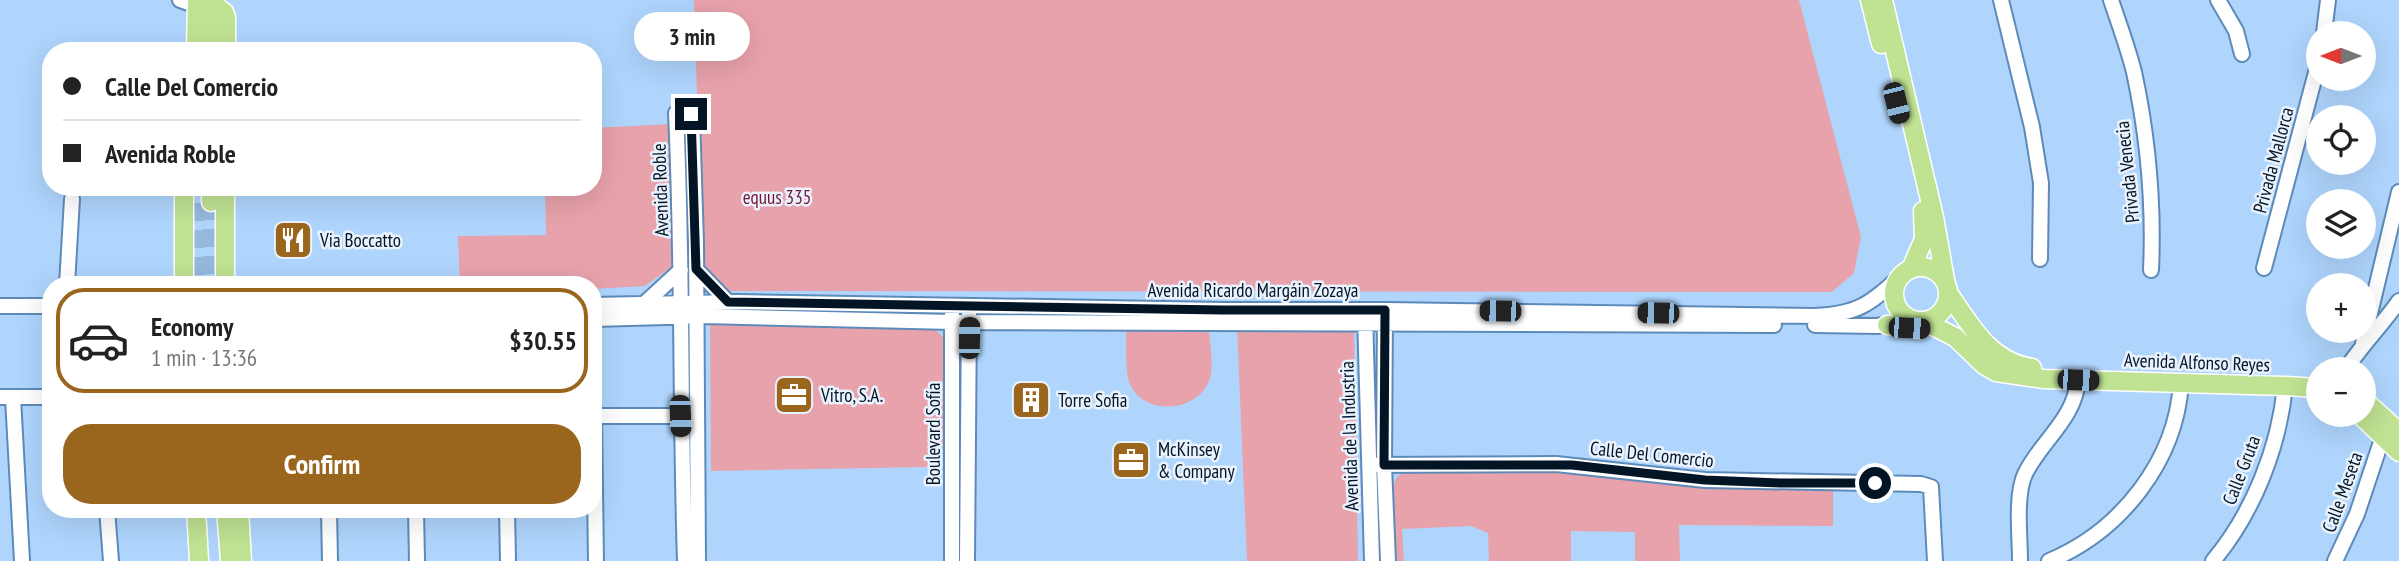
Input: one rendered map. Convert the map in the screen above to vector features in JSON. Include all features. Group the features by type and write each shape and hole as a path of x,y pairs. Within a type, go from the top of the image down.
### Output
{"main road":[{"path":"1870,0 1925,224 1922,246 1896,285 1894,295 1902,314 1917,320 1931,320 1944,310 1947,287 1937,272 1928,268 1906,273"},
{"name":"Avenida Alfonso Reyes","path":"1883,0 1934,217 1947,287 1966,321 1989,348 2003,359 2023,367 2040,369 2306,375"},
{"path":"190,42 201,2"},
{"path":"197,42 201,2"},
{"path":"201,2 212,42"},
{"path":"201,2 224,12 226,42"},
{"path":"184,196 185,276"},
{"path":"223,276 225,196"},
{"name":"Avenida Alfonso Reyes","path":"1917,320 1955,337 1984,365 1996,372 2044,379 2306,387"},
{"path":"1886,325 1942,329"},
{"path":"2376,415 2391,434 2399,452"},
{"path":"2376,425 2391,434"},
{"path":"197,518 200,561"},
{"path":"207,518 209,561"},
{"path":"227,518 230,561"},
{"path":"240,518 242,561"}],"street":[{"path":"2001,0 2025,90 2040,183 2039,259"},
{"name":"Privada Venecia","path":"2111,0 2133,71 2148,155 2153,220 2151,270"},
{"path":"2218,0 2236,31 2242,54"},
{"path":"2325,21 2328,0"},
{"name":"Privada Mallorca","path":"2264,268 2311,91"},
{"name":"Avenida Roble","path":"685,561 689,269 687,180"},
{"path":"2376,291 2399,192"},
{"path":"68,276 72,199"},
{"path":"644,304 689,269 728,302"},
{"name":"Avenida Ricardo Margáin Zozaya","path":"1385,317 1834,315 1861,309 1906,273"},
{"path":"2376,330 2399,301"},
{"name":"Avenida Ricardo Margáin Zozaya","path":"602,318 728,302 1886,325 1917,320"},
{"name":"Avenida Ricardo Margáin Zozaya","path":"602,305 644,304 688,309 952,322 1365,316"},
{"path":"0,306 42,306"},
{"name":"Boulevard Sofía","path":"951,561 952,306"},
{"name":"Boulevard Sofía","path":"967,561 969,307"},
{"path":"2376,315 2385,321"},
{"name":"Avenida de la Industria","path":"1365,316 1372,561"},
{"name":"Avenida de la Industria","path":"1385,317 1384,465 1388,561"},
{"path":"2354,357 2363,343"},
{"path":"2020,561 2020,491 2024,476 2068,412 2074,401 2078,380"},
{"path":"2049,561 2085,543 2136,496 2158,463 2173,428 2181,383"},
{"name":"Calle Gruta","path":"2213,561 2238,528 2258,487 2273,444 2286,386"},
{"path":"22,561 7,398 42,397"},
{"path":"602,416 688,416"},
{"name":"Avenida Roble","path":"688,416 698,561"},
{"name":"Calle Meseta","path":"2335,561 2391,434"},
{"name":"Calle Del Comercio","path":"1368,466 1572,465 1705,480 1908,484 1931,487 1934,561"},
{"path":"108,518 111,561"},
{"path":"330,518 330,561"},
{"path":"416,518 417,561"},
{"path":"507,518 508,561"},
{"path":"595,518 596,561"}],"green space":[{"name":"equus 335","path":"694,0 1799,0 1861,237 1854,273 1832,292 703,291"},
{"path":"672,124 673,266 645,286 602,288 602,276 460,276 458,236 546,235 545,196 602,196 602,128"},
{"path":"710,322 927,322 943,337 943,445 936,460 927,467 711,471"},
{"path":"1126,324 1209,326 1212,368 1203,391 1194,399 1170,406 1158,406 1137,395 1127,372"},
{"path":"1354,325 1358,561 1247,561 1237,327"},
{"path":"1517,470 1595,473 1714,487 1833,487 1833,526 1679,525 1680,561 1635,561 1635,532 1571,531 1571,561 1489,561 1488,533 1471,526 1402,529 1404,561 1396,561 1392,492 1399,475 1405,472"}],"tunnel":[{"path":"211,202 212,276"},
{"path":"195,203 196,276"}],"place":[{"name":"Via Boccatto","path":"293,240"},
{"name":"Vitro, S.A.","path":"794,395"},
{"name":"Torre Sofia","path":"1031,400"},
{"name":"McKinsey & Company","path":"1131,460"}],"route":[{"path":"691,114 696,269 728,302 943,307 1385,310 1384,465 1572,465 1705,480 1875,483"}]}
